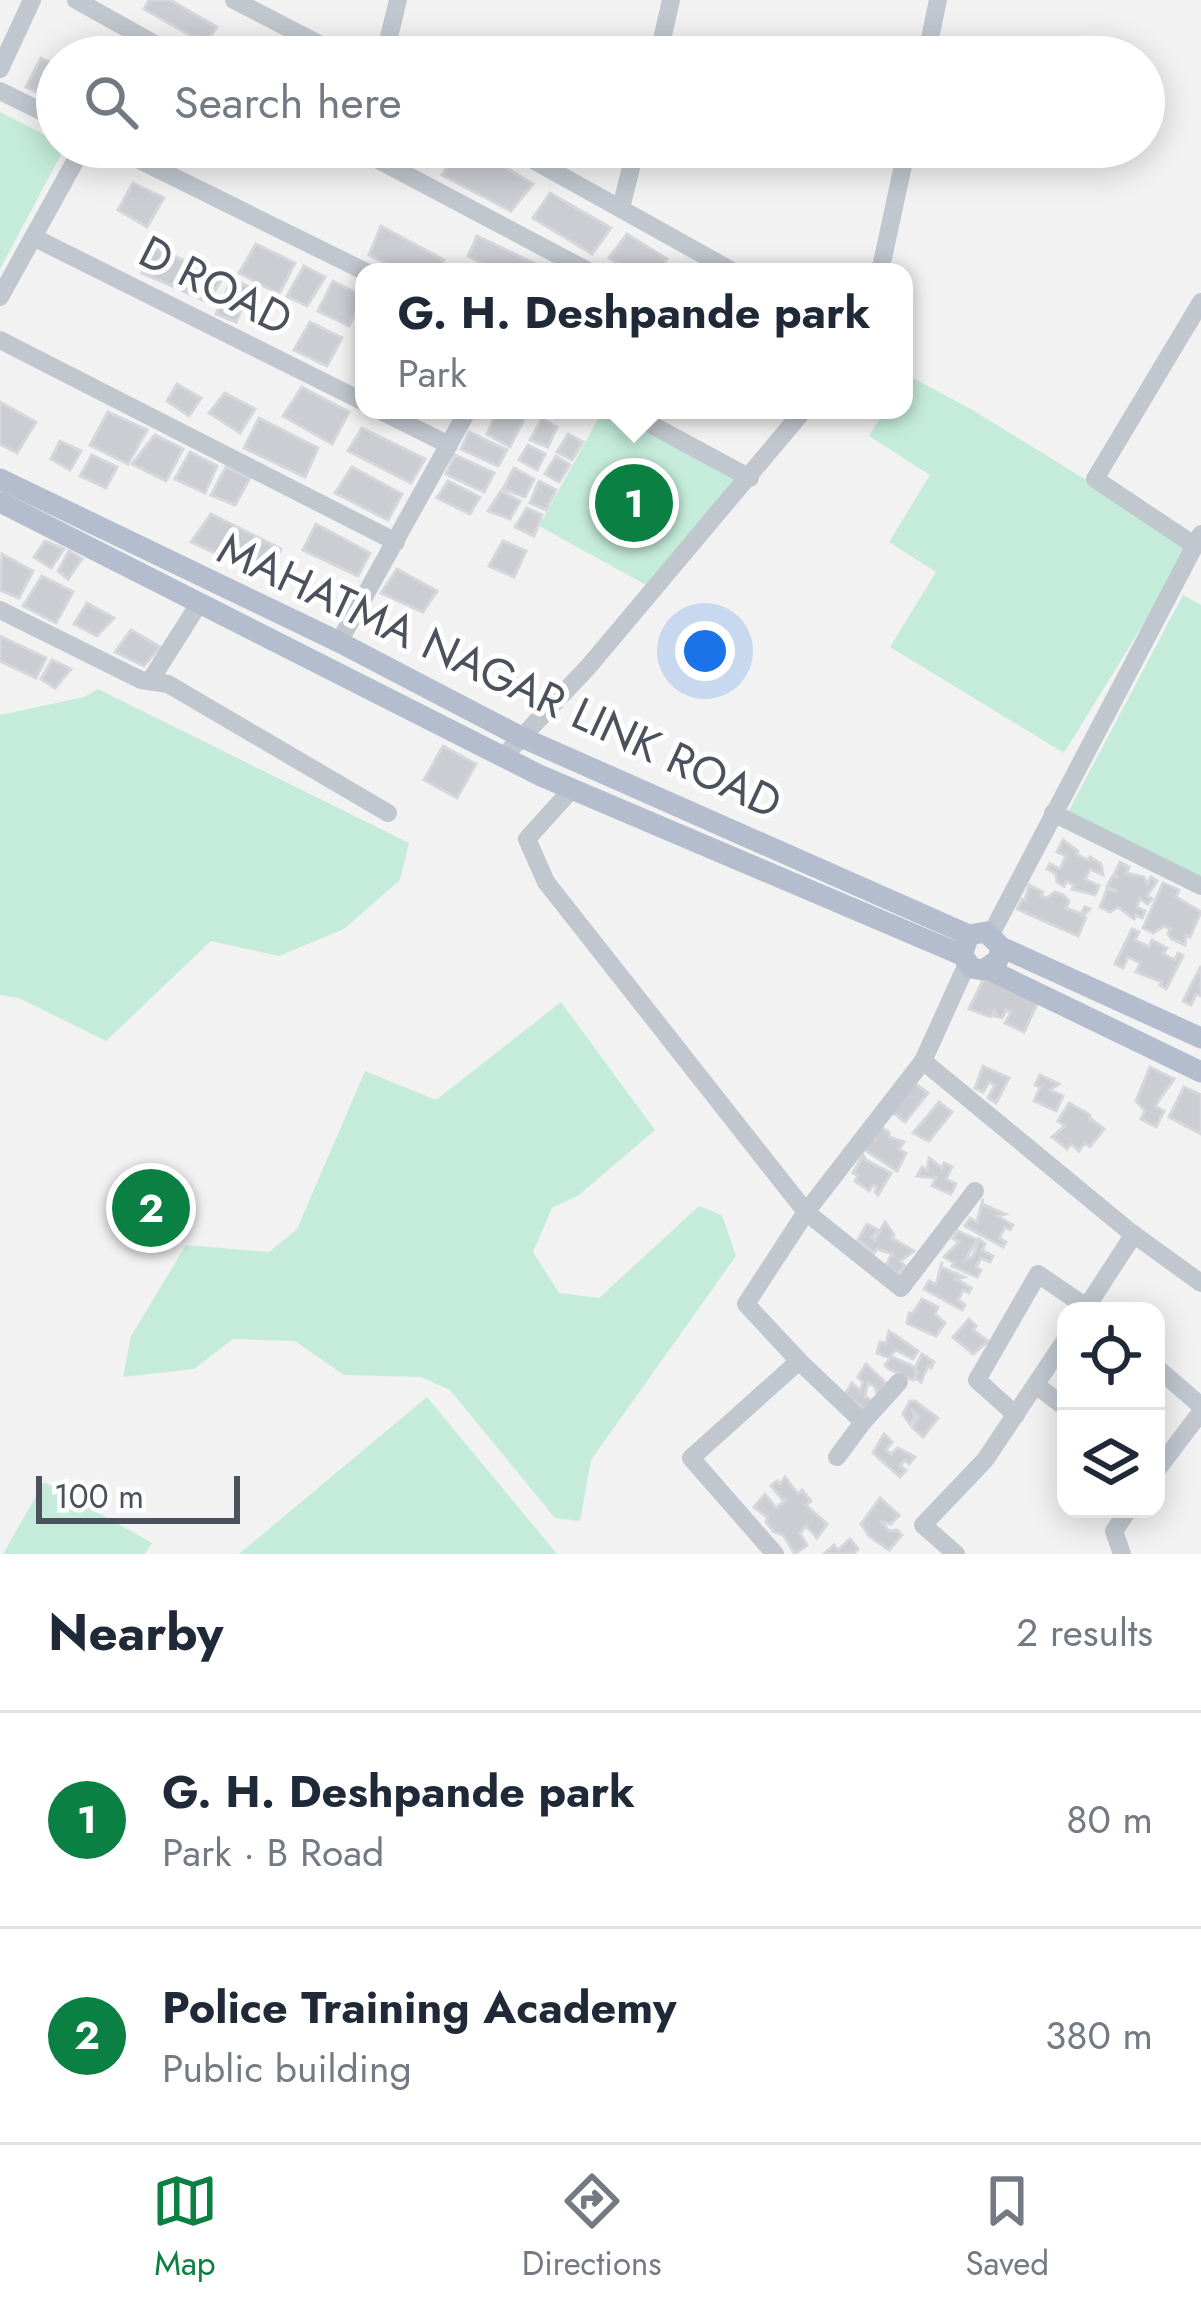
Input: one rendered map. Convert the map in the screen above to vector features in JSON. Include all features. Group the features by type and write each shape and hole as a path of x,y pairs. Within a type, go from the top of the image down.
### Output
{"main road":[{"name":"MAHATMA NAGAR LINK ROAD","path":"0,479 339,642 521,737 980,951 1201,1072"},
{"name":"MAHATMA NAGAR LINK ROAD","path":"0,502 572,789 1201,1038"}],"street":[{"path":"0,69 32,0"},
{"path":"76,0 140,36"},
{"path":"234,0 303,36"},
{"path":"389,36 398,0"},
{"path":"663,36 671,0"},
{"path":"930,36 938,0"},
{"path":"0,92 36,109"},
{"path":"0,297 71,168"},
{"path":"156,168 355,267"},
{"path":"394,168 575,263"},
{"path":"548,168 718,263"},
{"path":"621,208 631,168"},
{"path":"882,263 902,168"},
{"name":"D ROAD","path":"33,236 355,397"},
{"path":"548,263 554,251"},
{"path":"863,1423 746,1304 806,1212 923,1061 1197,540 1095,479 1194,330 1201,302"},
{"path":"0,340 396,542"},
{"path":"398,419 449,445"},
{"path":"339,642 462,419"},
{"path":"641,419 750,478"},
{"path":"504,756 589,666 797,419"},
{"path":"150,681 200,602"},
{"path":"0,610 150,681 168,684 388,813"},
{"path":"572,789 527,839 546,882 806,1212 901,1288 975,1191"},
{"path":"1053,813 1201,886"},
{"path":"923,1061 1201,1283"},
{"path":"1093,1302 1134,1234"},
{"path":"1016,1415 976,1380 1038,1274 1077,1302"},
{"path":"956,1554 923,1525 985,1460 1057,1353"},
{"path":"775,1554 691,1458 799,1360"},
{"path":"1165,1375 1201,1409 1165,1459"},
{"path":"837,1457 899,1382"},
{"path":"1036,1385 1057,1401"},
{"path":"1122,1554 1114,1531 1123,1518"}],"green space":[{"path":"0,112 36,130 36,168 54,168 0,269"},
{"path":"913,378 1192,545 1064,753 890,647 936,572 889,542 930,475 869,436 879,419 913,419"},
{"path":"598,419 628,419 737,481 646,585 539,526"},
{"path":"1183,595 1201,605 1201,880 1068,812"},
{"path":"98,689 409,843 400,880 344,929 279,956 211,941 106,1041 19,998 0,995 0,715 84,697"},
{"path":"561,1002 655,1130 579,1195 552,1208 533,1252 559,1293 599,1298 699,1206 722,1215 736,1256 591,1460 580,1521 555,1518 450,1390 421,1377 344,1375 295,1341 233,1339 194,1369 123,1377 131,1336 186,1245 269,1252 297,1229 365,1071 436,1100"},
{"path":"427,1397 557,1554 239,1554"},
{"path":"44,1482 152,1543 145,1554 3,1554"}],"building":[{"path":"149,0 170,0 217,27 211,36 191,36 144,9"},
{"path":"36,68 36,92 26,87"},
{"path":"446,168 506,168 533,184 511,211 442,175"},
{"path":"133,183 164,198 147,227 118,210"},
{"path":"550,193 611,228 592,254 533,218"},
{"path":"381,226 444,260 385,263 369,255"},
{"path":"627,234 667,259 664,263 617,263 609,258"},
{"path":"477,236 534,263 481,263 468,256"},
{"path":"256,244 295,263 279,294 239,273"},
{"path":"155,247 185,261 172,286 142,273"},
{"path":"196,263 223,277 208,302 183,291"},
{"path":"304,266 325,277 307,306 287,296"},
{"path":"232,278 251,288 236,322 216,314"},
{"path":"333,281 355,292 355,314 349,326 318,311"},
{"path":"310,322 342,338 327,366 294,350"},
{"path":"177,384 201,398 189,416 167,401"},
{"path":"302,387 349,412 332,444 283,416"},
{"path":"225,393 255,409 240,433 209,413"},
{"path":"0,402 36,422 17,453 0,444"},
{"path":"108,412 147,430 128,464 90,445"},
{"path":"259,418 318,448 305,477 244,448"},
{"path":"494,419 524,419 510,447 487,434"},
{"path":"542,419 557,427 548,447 530,440"},
{"path":"362,428 425,459 411,483 348,451"},
{"path":"469,432 507,450 498,466 461,449"},
{"path":"568,434 583,442 572,460 557,452"},
{"path":"155,435 183,449 166,481 132,464"},
{"path":"60,441 81,451 70,470 51,459"},
{"path":"528,445 545,454 537,470 519,460"},
{"path":"190,452 217,466 205,493 175,479"},
{"path":"92,455 117,467 106,488 80,476"},
{"path":"455,455 494,473 484,492 446,474"},
{"path":"556,456 570,465 559,482 545,474"},
{"path":"226,467 250,478 235,505 211,495"},
{"path":"352,467 402,494 388,520 335,493"},
{"path":"514,468 534,479 525,497 503,489"},
{"path":"448,481 480,497 470,514 437,498"},
{"path":"539,481 556,490 546,510 530,503"},
{"path":"501,491 520,501 510,519 488,511"},
{"path":"527,508 542,515 534,536 515,527"},
{"path":"211,514 281,549 268,577 191,542"},
{"path":"316,524 370,553 358,576 303,550"},
{"path":"45,541 64,549 51,568 34,557"},
{"path":"503,541 526,551 514,577 489,566"},
{"path":"69,551 82,559 68,579 58,571"},
{"path":"2,554 33,571 19,598 0,590"},
{"path":"397,569 437,591 423,612 381,593"},
{"path":"42,576 73,592 56,623 23,606"},
{"path":"87,603 114,618 97,636 74,624"},
{"path":"131,630 160,647 144,666 115,652"},
{"path":"0,636 46,658 36,678 0,661"},
{"path":"52,660 71,669 55,688 41,679"},
{"path":"443,746 476,764 457,798 424,780"},
{"path":"1063,840 1076,854 1101,864 1103,875 1090,869 1085,879 1099,886 1095,895 1072,889 1074,885 1066,881 1064,886 1047,869 1050,864 1060,869 1066,856 1057,852"},
{"path":"1120,862 1129,867 1126,873 1144,877 1147,884 1151,877 1157,881 1147,896 1152,899 1148,904 1140,899 1138,903 1145,911 1142,918 1136,915 1134,919 1118,907 1110,912 1100,907 1107,889 1117,891 1107,886 1112,877 1118,877 1114,875"},
{"path":"1163,883 1179,890 1176,897 1201,912 1185,945 1172,939 1164,926 1153,933 1143,928"},
{"path":"1029,885 1047,898 1055,892 1063,895 1069,901 1066,908 1081,914 1085,907 1090,909 1078,936 1017,909"},
{"path":"1132,929 1139,932 1135,940 1149,947 1152,940 1167,948 1163,954 1175,960 1178,953 1183,956 1166,989 1162,982 1136,972 1140,963 1128,957 1123,968 1115,964"},
{"path":"1201,966 1201,996 1196,994 1191,1005 1183,1001"},
{"path":"985,976 1038,1002 1024,1032 1005,1023 1011,1012 1006,1010 1002,1018 995,1016 995,1009 991,1017 969,1009"},
{"path":"983,1066 1009,1078 996,1103 988,1098 995,1085 989,1082 983,1092 975,1088"},
{"path":"1150,1067 1174,1079 1155,1106 1164,1111 1156,1127 1141,1119 1145,1111 1136,1101"},
{"path":"1040,1075 1059,1084 1050,1090 1063,1096 1056,1111 1034,1101"},
{"path":"913,1082 928,1093 905,1122 891,1111"},
{"path":"1184,1087 1201,1095 1201,1134 1169,1117"},
{"path":"939,1102 952,1112 929,1141 913,1133"},
{"path":"1069,1103 1104,1129 1090,1147 1085,1143 1079,1151 1071,1144 1067,1149 1052,1137 1065,1126 1058,1121"},
{"path":"879,1126 889,1137 904,1142 899,1149 906,1153 897,1171 865,1150 872,1137 876,1140 873,1135"},
{"path":"863,1155 891,1173 878,1195 877,1187 869,1191 855,1181 858,1176 853,1173"},
{"path":"929,1158 942,1168 944,1163 952,1167 946,1179 956,1184 951,1194 932,1186 936,1178 917,1176 922,1167 927,1170"},
{"path":"983,1199 982,1204 1005,1214 997,1216 1013,1225 1010,1230 1005,1227 999,1238 1006,1242 1003,1247 965,1226 970,1218 977,1222"},
{"path":"885,1222 892,1238 914,1251 900,1261 905,1266 898,1274 886,1265 892,1254 877,1249 874,1253 858,1240 867,1224 878,1230 872,1237 875,1240"},
{"path":"958,1231 977,1240 965,1260 973,1256 979,1239 985,1244 982,1250 993,1256 990,1262 981,1258 977,1277 944,1257 959,1242 953,1239"},
{"path":"942,1262 941,1267 964,1277 956,1279 971,1288 969,1293 963,1290 958,1300 965,1305 962,1310 924,1289 929,1281 936,1285"},
{"path":"922,1299 938,1307 935,1314 945,1323 936,1336 907,1323 909,1313"},
{"path":"969,1319 976,1326 973,1330 988,1341 973,1354 953,1337"},
{"path":"889,1331 918,1351 913,1359 896,1350 890,1356 914,1367 913,1380 889,1369 885,1365 890,1358 877,1353"},
{"path":"922,1354 934,1362 921,1382 914,1370"},
{"path":"866,1364 886,1383 877,1393 868,1383 865,1396 872,1401 864,1410 845,1394 852,1383 860,1391 863,1382 858,1377"},
{"path":"910,1401 938,1418 923,1437 912,1427 919,1417 913,1412 910,1424 903,1414"},
{"path":"884,1434 892,1442 886,1450 891,1454 898,1448 915,1457 900,1466 906,1470 900,1477 873,1453"},
{"path":"785,1477 798,1494 802,1490 811,1501 806,1505 827,1524 817,1538 806,1526 800,1533 807,1545 795,1554 754,1507 765,1494 776,1508 787,1499 771,1486"},
{"path":"880,1498 899,1515 891,1524 882,1522 889,1531 902,1535 889,1550 861,1524"},
{"path":"850,1539 858,1549 853,1554 824,1554 834,1545 838,1550"}],"place":[{"name":"G. H. Deshpande park","path":"634,503"},
{"name":"Police Training Academy","path":"151,1208"}]}
